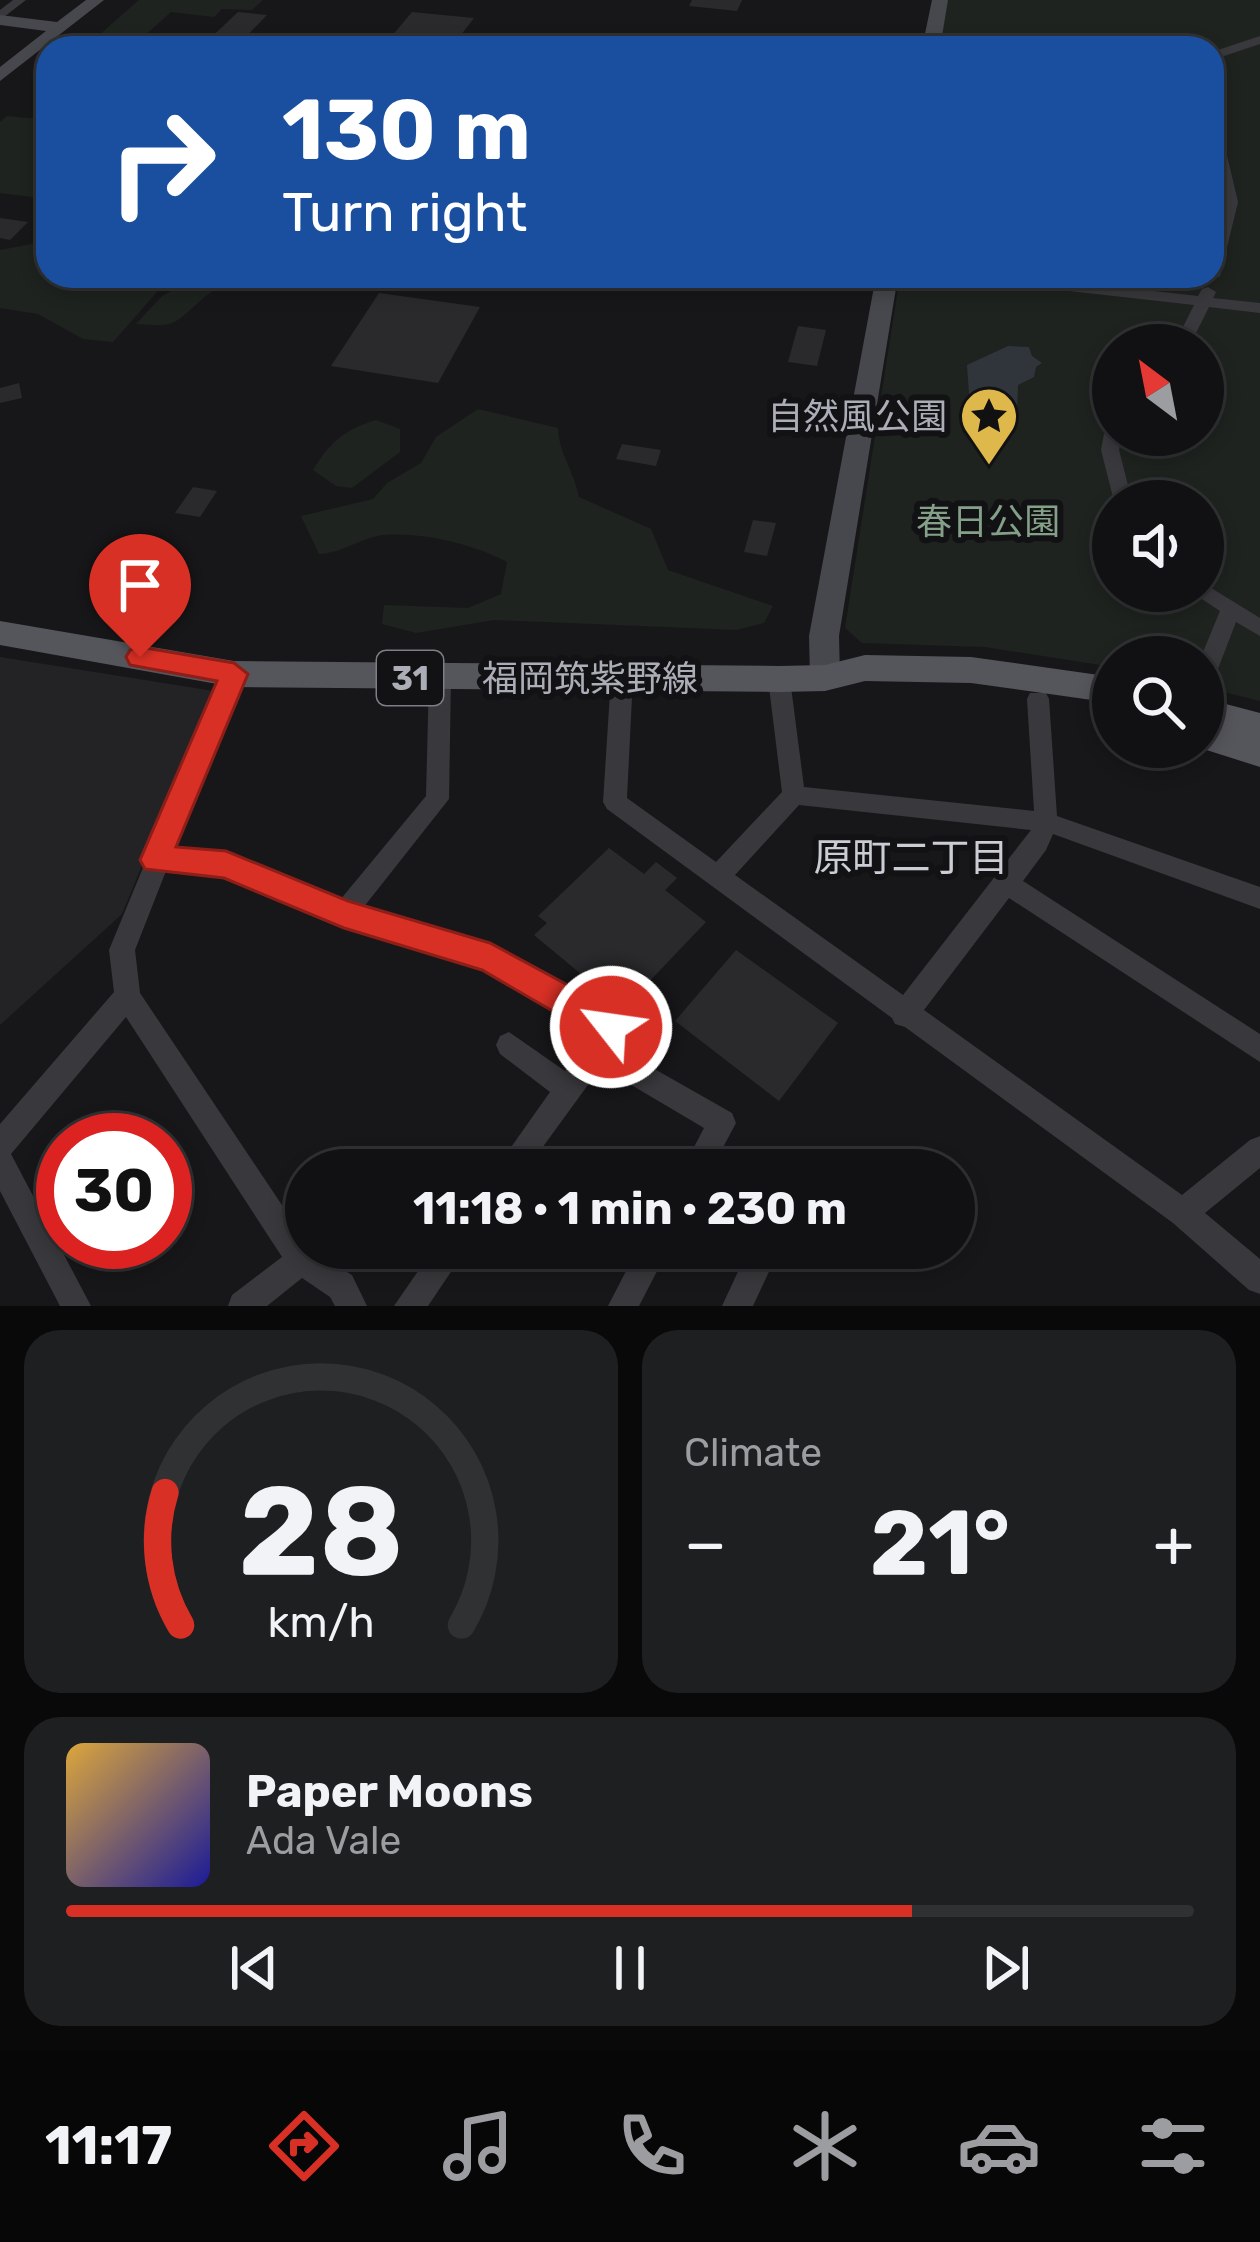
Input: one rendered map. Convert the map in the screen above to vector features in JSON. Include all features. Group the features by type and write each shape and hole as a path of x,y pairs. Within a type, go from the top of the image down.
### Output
{"main road":[{"name":"福岡筑紫野線","path":"0,632 234,674 778,679 825,678 865,668 971,670 1092,687"},
{"name":"福岡筑紫野線","path":"825,678 863,686 1038,699 1092,708"},
{"path":"1224,717 1260,728"},
{"path":"1224,742 1260,753"}],"street":[{"path":"0,18 20,0"},
{"path":"50,36 96,0"},
{"path":"933,36 940,0"},
{"path":"0,18 60,28"},
{"path":"1224,52 1260,40"},
{"path":"0,76 36,47"},
{"path":"1224,170 1232,202 1224,232"},
{"path":"825,678 824,636 884,288"},
{"path":"1084,288 1260,308"},
{"path":"1193,324 1209,288"},
{"path":"1224,606 1260,628"},
{"path":"1220,636 1230,611"},
{"path":"234,674 122,950 127,996 285,1234"},
{"path":"344,914 437,799 440,677"},
{"path":"622,677 616,802 1183,1214 1260,1279"},
{"path":"778,679 794,795"},
{"path":"904,1015 1038,843 1046,822 1038,699"},
{"path":"718,876 794,795"},
{"path":"794,795 1046,822 1260,898"},
{"path":"156,860 226,864 344,914 490,958 611,1027 524,1149"},
{"path":"1006,883 1260,1049"},
{"path":"0,1145 127,996"},
{"path":"508,1045 568,1089"},
{"path":"597,1050 722,1123 708,1149"},
{"path":"1183,1214 1260,1150"},
{"path":"0,1162 76,1306"},
{"path":"243,1306 290,1269"},
{"path":"316,1269 341,1286 352,1306"},
{"path":"409,1306 436,1269"},
{"path":"623,1306 643,1269"},
{"path":"737,1306 755,1269"}],"shaded area":[{"path":"1008,346 1029,347 1042,363 1034,377 1018,385 1017,411 998,421 977,419 974,412 982,411 981,396 969,394 967,365"},
{"path":"0,657 214,691 122,914 0,1025"}],"green space":[{"path":"139,0 263,0 252,10 222,9 214,17 171,12 144,36 98,36"},
{"name":"自然風公園","path":"947,0 1260,0 1260,701 1224,692 1224,636 1092,636 1092,664 985,647 862,643 845,628 898,288 1224,288 1224,36 941,36"},
{"path":"7,116 36,119 36,198 0,193 0,122"},
{"path":"36,243 36,288 160,288 113,342 83,339 38,314 0,308 0,250"},
{"path":"177,288 214,288 178,320 166,325 136,324 162,296"},
{"path":"478,409 558,428 579,497 651,529 668,570 773,606 764,623 736,630 494,620 416,633 382,624 384,605 468,608 501,594 507,562 479,550 415,535 376,536 319,554 301,516 373,499 387,483 421,463 436,437"},
{"path":"376,420 400,429 400,452 352,488 336,486 313,470 339,438"}],"building":[{"path":"692,0 742,0 737,11 689,6"},
{"path":"238,12 267,15 247,36 213,36"},
{"path":"412,12 474,18 460,36 392,36"},
{"path":"0,218 28,222 10,240 0,238"},
{"path":"379,293 480,307 438,383 331,366"},
{"path":"798,326 826,330 817,366 788,362"},
{"path":"19,383 22,398 0,403 0,388"},
{"path":"622,444 661,450 656,466 616,459"},
{"path":"193,487 217,491 200,517 175,513"},
{"path":"753,520 776,523 767,556 744,552"},
{"path":"609,848 644,874 656,862 677,878 665,890 706,922 623,1009 534,935 547,923 538,916"},
{"path":"736,950 838,1023 779,1101 675,1021"}],"place":[{"name":"自然風公園","path":"989,467"}],"district":[{"name":"原町二丁目","path":"911,858"}],"route":[{"path":"140,657 234,674 156,860 226,864 344,914 490,958 611,1027"}],"park label":[{"name":"春日公園","path":"988,521"}]}
